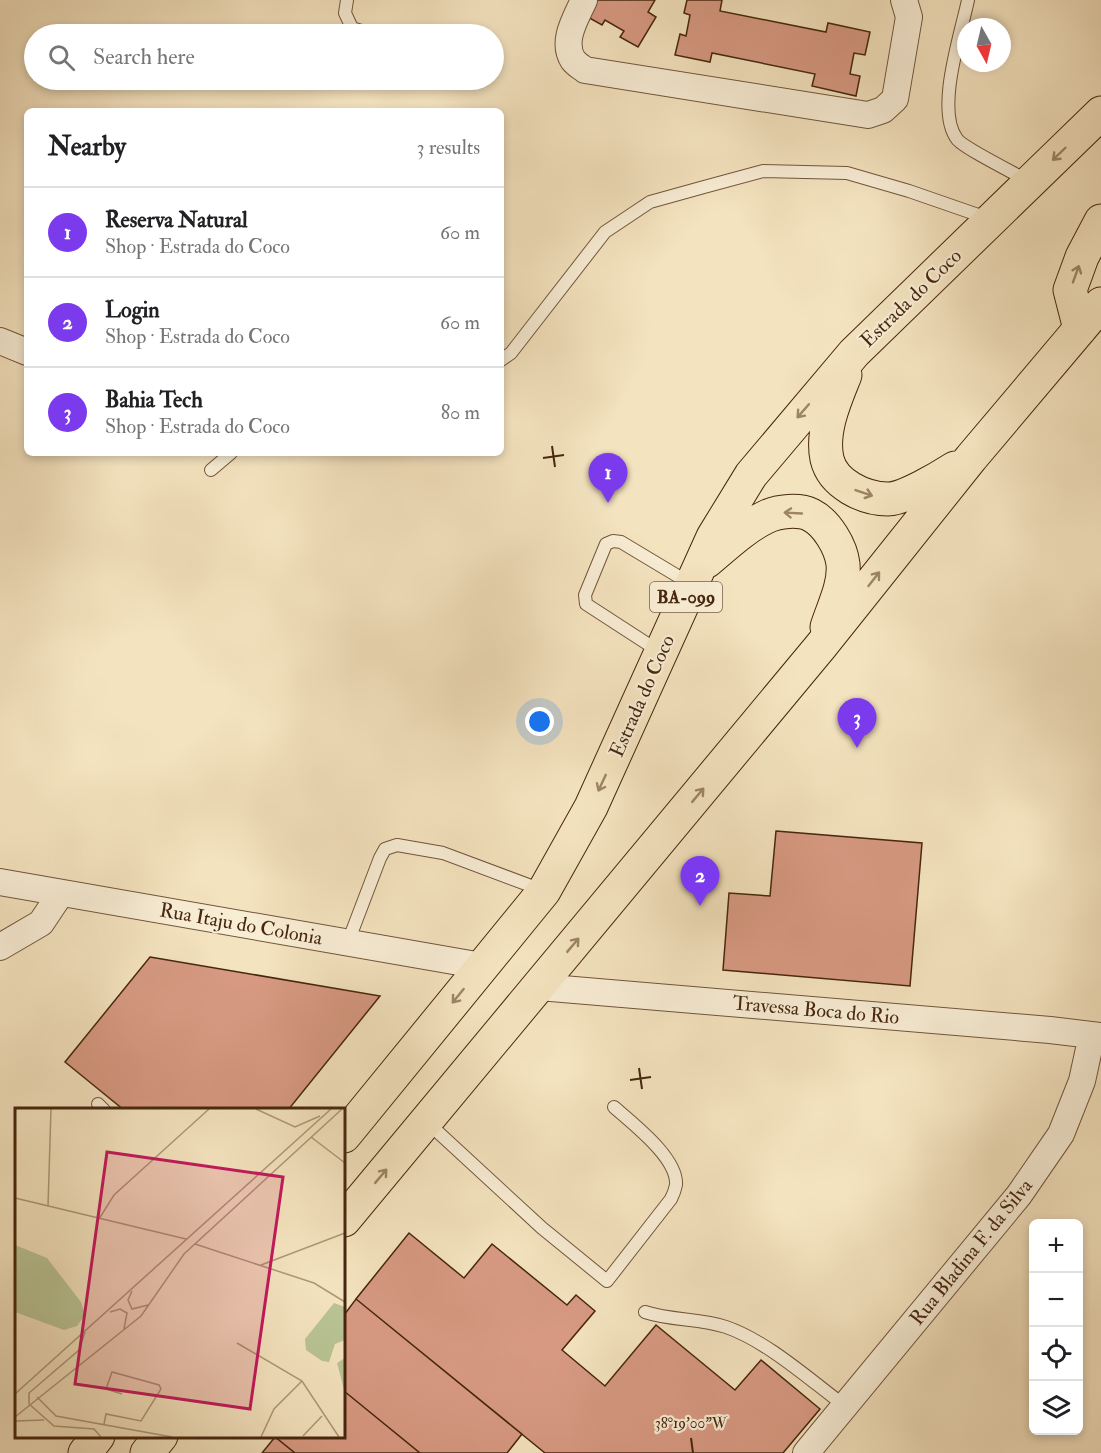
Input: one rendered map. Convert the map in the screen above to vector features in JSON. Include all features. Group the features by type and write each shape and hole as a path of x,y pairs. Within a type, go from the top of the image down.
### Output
{"highway":[{"name":"Estrada do Coco","path":"345,1135 544,891 591,807 713,537 750,475 854,353 1101,113"},
{"path":"1080,329 1070,290 1082,257 1101,221"},
{"path":"345,1219 821,646 970,458 1101,304"},
{"path":"854,353 830,413 826,442 827,460 843,485 866,496 890,499 943,476 970,458"},
{"path":"696,575 767,516 788,511 811,515 826,528 836,543 843,564 840,585 821,646"},
{"path":"85,1453 97,1438"},
{"path":"147,1453 160,1438"}],"street":[{"path":"584,0 571,28 568,46 573,61 585,70 868,115 883,110 896,99 909,17 904,0"},
{"path":"0,341 24,351"},
{"name":"Rua Itaju do Colonia","path":"0,882 483,966"},
{"path":"0,947 41,923 61,893"},
{"name":"Travessa Boca do Rio","path":"539,987 1097,1036"},
{"name":"Rua Bladina F. da Silva","path":"806,1453 1019,1195 1061,1134 1097,1036"}],"lane":[{"path":"347,0 345,13 350,24"},
{"path":"968,0 948,94 948,122 957,141 1030,182"},
{"path":"504,358 511,353 605,232 650,202 763,171 847,173 991,219"},
{"path":"212,470 228,456"},
{"path":"661,653 586,604 585,595 606,544 613,541 621,542 696,575"},
{"path":"348,942 380,858 385,849 397,845 443,853 544,891"},
{"path":"426,1122 542,1228 607,1281 671,1199 676,1185 673,1171 658,1147 614,1107"},
{"path":"645,1312 672,1319 706,1322 757,1341 845,1406"}],"building":[{"path":"593,0 655,0 648,12 656,17 638,47 620,37 624,31 605,20 602,25 584,15"},
{"path":"687,0 722,0 720,11 826,32 828,23 870,32 865,55 854,53 850,74 860,76 856,96 812,86 815,74 712,53 710,62 675,55 680,34 686,36 690,15 684,13"},
{"path":"776,831 922,843 910,986 723,970 729,893 770,896"},
{"path":"150,957 380,996 290,1108 122,1108 65,1062"},
{"path":"409,1233 464,1278 492,1244 567,1305 576,1295 595,1311 562,1350 605,1386 656,1325 735,1390 761,1360 820,1409 783,1453 545,1453 356,1299"},
{"path":"356,1299 522,1434 507,1453 420,1453 345,1392 345,1314"},
{"path":"345,1392 420,1453 295,1453 276,1438 345,1438"},
{"path":"276,1438 295,1453 262,1453"}],"place":[{"name":"Reserva Natural","path":"608,503"},
{"name":"Bahia Tech","path":"857,748"},
{"name":"Login","path":"700,906"}]}
